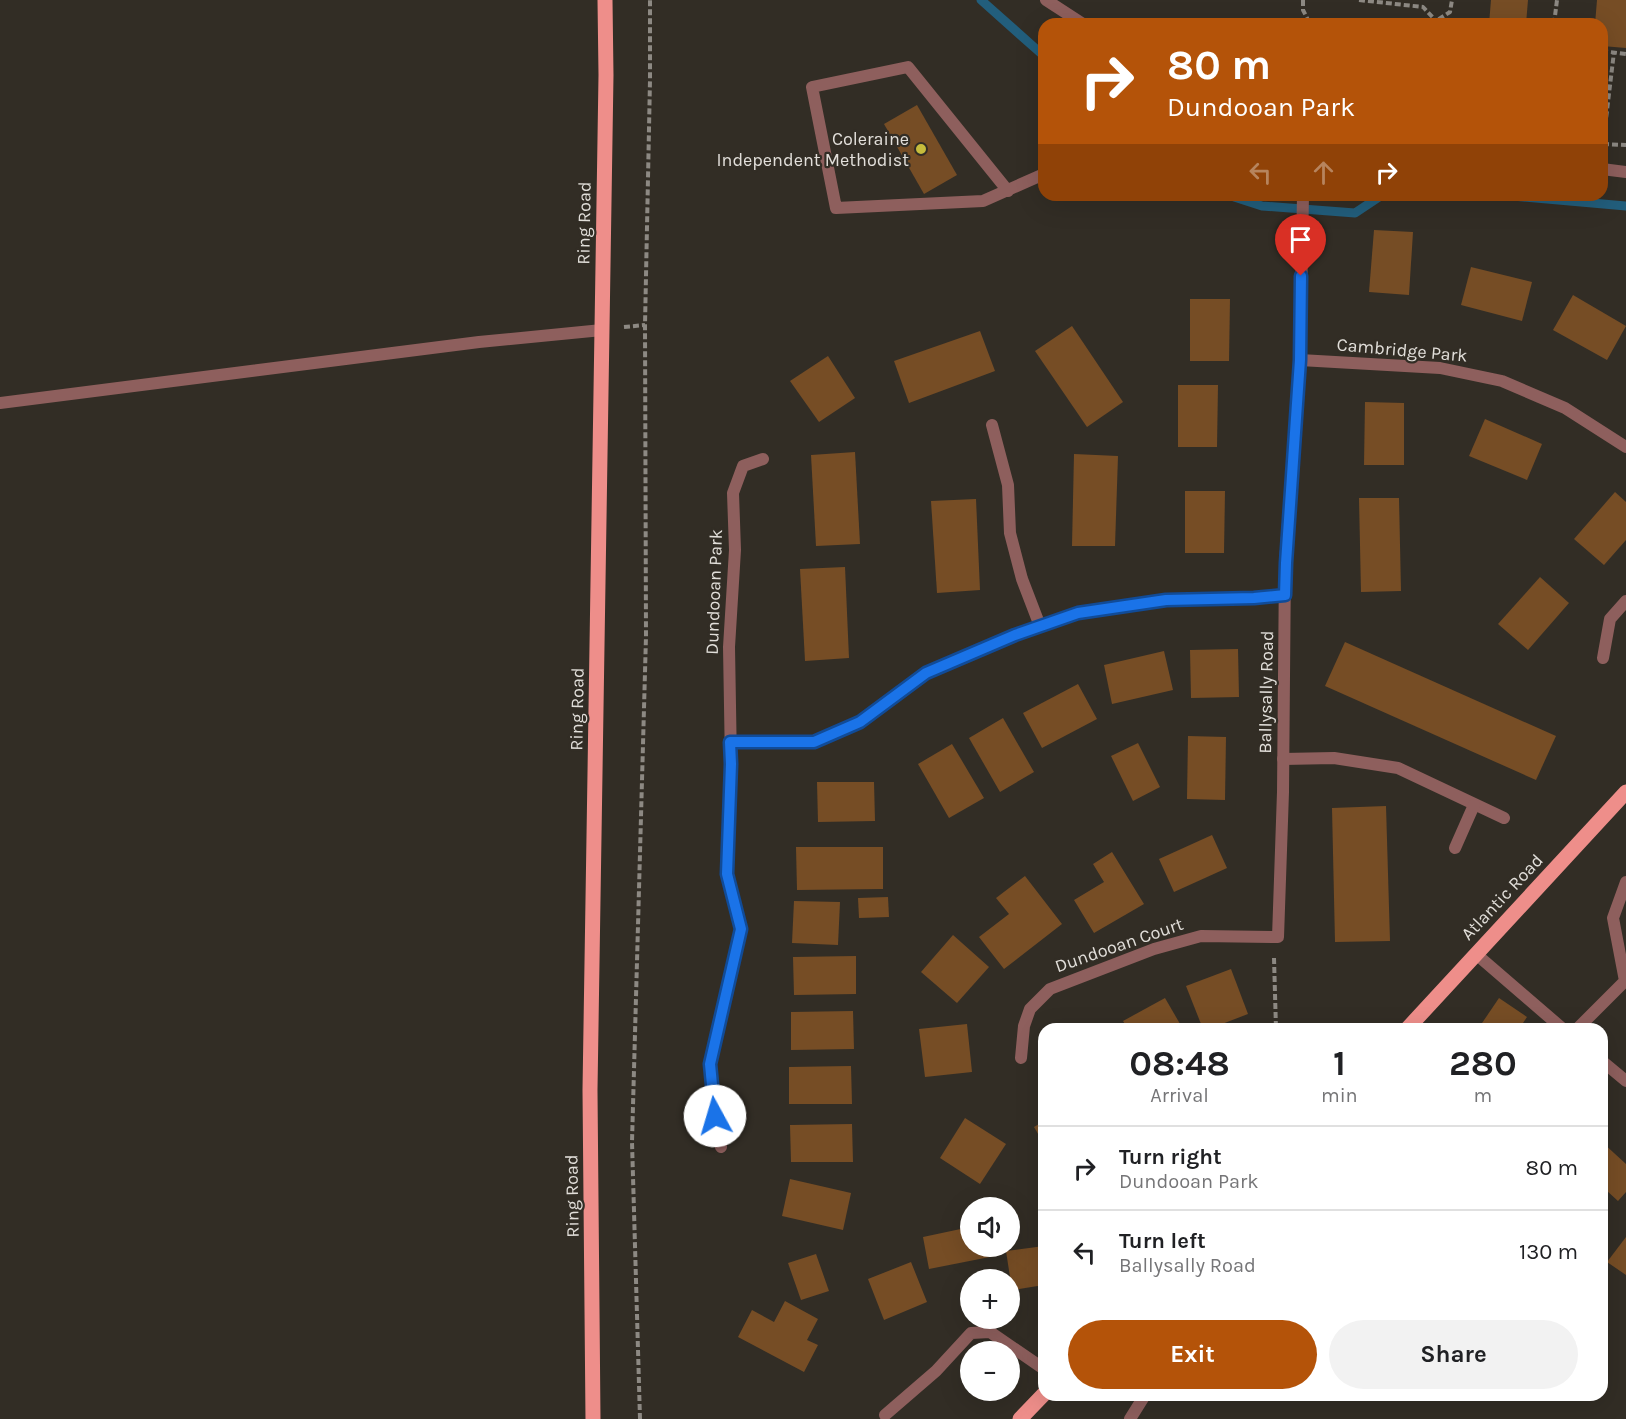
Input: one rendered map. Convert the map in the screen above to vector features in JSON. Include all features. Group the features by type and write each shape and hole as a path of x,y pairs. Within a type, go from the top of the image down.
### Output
{"main road":[{"name":"Ring Road","path":"593,1419 590,1090 605,0"},
{"name":"Atlantic Road","path":"1413,1023 1626,792"},
{"path":"1020,1419 1038,1400"}],"street":[{"path":"1046,0 1074,18"},
{"path":"1008,191 908,67 812,87 836,208 983,201 1008,191 1038,177"},
{"path":"1608,170 1626,172"},
{"name":"Ballysally Road","path":"1278,938 1286,563 1300,360 1302,201"},
{"path":"0,403 479,342 602,330"},
{"name":"Cambridge Park","path":"1300,360 1440,368 1502,381 1565,408 1626,447"},
{"path":"992,425 1008,485 1010,533 1022,579 1041,626"},
{"name":"Dundooan Park","path":"721,1147 715,1116 710,1064 741,929 727,874 731,764 729,647 735,550 733,493 743,466 763,459"},
{"path":"730,742 814,742 860,722 926,673 1078,613 1166,600 1285,595"},
{"path":"1604,658 1610,619 1626,601"},
{"path":"1283,759 1334,758 1398,768 1504,818"},
{"path":"1455,848 1474,805"},
{"path":"1583,1023 1625,981 1613,918 1626,882"},
{"name":"Dundooan Court","path":"1021,1058 1024,1026 1030,1009 1050,989 1154,949 1201,936 1278,938"},
{"path":"1476,954 1556,1023"},
{"path":"1608,1066 1626,1081"},
{"path":"885,1415 936,1371 971,1333 990,1332 1038,1365"},
{"path":"1130,1419 1141,1401"}],"path":[{"path":"640,1419 632,1142 646,636 645,325 650,0"},
{"path":"1303,0 1303,10 1307,18"},
{"path":"1359,0 1423,7 1431,18"},
{"path":"1442,18 1450,12 1452,0"},
{"path":"1555,18 1557,0"},
{"path":"1608,52 1626,54"},
{"path":"1608,98 1614,52"},
{"path":"1608,144 1626,145"},
{"path":"1276,1023 1274,948 1278,938"}],"building":[{"path":"1491,0 1528,0 1526,18 1490,18"},
{"path":"1597,0 1626,0 1626,48 1608,46 1608,18 1596,18"},
{"name":"Coleraine Independent Methodist","path":"917,105 957,175 924,194 884,124"},
{"path":"1374,230 1413,232 1409,295 1369,292"},
{"path":"1471,267 1532,282 1522,321 1461,305"},
{"path":"1573,295 1626,326 1607,360 1553,330"},
{"path":"1190,299 1230,299 1229,361 1190,361"},
{"path":"1072,326 1123,402 1087,427 1035,351"},
{"path":"980,331 995,371 909,403 894,361"},
{"path":"828,356 855,398 819,422 790,381"},
{"path":"1178,385 1218,385 1217,447 1178,447"},
{"path":"1365,402 1404,403 1404,465 1364,465"},
{"path":"1485,419 1542,444 1527,480 1469,456"},
{"path":"855,452 860,544 816,546 811,455"},
{"path":"1074,454 1118,456 1115,546 1072,546"},
{"path":"1185,491 1225,491 1224,553 1185,553"},
{"path":"1615,492 1626,502 1626,540 1604,565 1574,539"},
{"path":"1359,498 1399,498 1401,591 1361,592"},
{"path":"976,499 980,590 937,593 931,501"},
{"path":"845,567 849,658 805,661 800,569"},
{"path":"1540,577 1569,603 1528,650 1498,624"},
{"path":"1345,642 1556,736 1536,780 1325,686"},
{"path":"1238,649 1239,697 1191,698 1190,650"},
{"path":"1164,651 1173,690 1112,704 1104,665"},
{"path":"1078,684 1097,719 1042,748 1023,713"},
{"path":"1003,718 1034,772 1000,792 969,738"},
{"path":"1188,736 1226,737 1225,800 1187,799"},
{"path":"1138,743 1160,787 1133,801 1111,756"},
{"path":"952,744 984,798 949,818 918,764"},
{"path":"817,782 874,782 875,821 818,822"},
{"path":"1386,806 1390,941 1335,942 1332,808"},
{"path":"1212,835 1227,868 1174,892 1159,859"},
{"path":"796,847 883,847 883,889 797,890"},
{"path":"1112,852 1144,904 1094,933 1074,900 1104,882 1093,864"},
{"path":"1025,876 1062,924 1004,969 979,937 1009,914 996,898"},
{"path":"888,897 889,917 859,918 858,898"},
{"path":"794,901 840,902 838,945 792,943"},
{"path":"953,935 989,967 957,1003 921,972"},
{"path":"856,956 856,994 794,995 793,957"},
{"path":"1231,969 1248,1014 1225,1023 1201,1023 1186,986"},
{"path":"1165,998 1180,1023 1124,1023 1123,1021"},
{"path":"1499,998 1527,1017 1523,1023 1482,1023"},
{"path":"853,1011 854,1049 791,1050 791,1012"},
{"path":"967,1024 972,1072 925,1077 919,1029"},
{"path":"851,1066 852,1104 789,1104 789,1067"},
{"path":"965,1118 1006,1144 980,1184 940,1158"},
{"path":"852,1124 853,1162 791,1162 790,1125"},
{"path":"1608,1148 1626,1164 1626,1192 1618,1201 1608,1192"},
{"path":"790,1179 851,1193 843,1230 782,1216"},
{"path":"960,1229 960,1257 990,1257 929,1269 923,1237"},
{"path":"1626,1237 1626,1275 1608,1261"},
{"path":"1038,1247 1038,1286 1020,1289 1020,1269 1009,1269 1007,1257 1020,1257 1020,1249"},
{"path":"816,1254 829,1291 801,1300 788,1263"},
{"path":"911,1262 927,1302 884,1320 868,1279"},
{"path":"785,1301 818,1319 807,1340 818,1345 804,1372 738,1337 752,1310 774,1322"}],"waterway":[{"path":"981,0 1038,51"},
{"path":"1247,201 1262,206 1355,213 1373,201"},
{"path":"1570,201 1626,206"}],"place":[{"name":"Coleraine Independent Methodist","path":"921,149"}],"route":[{"path":"715,1116 710,1064 741,929 727,874 730,742 814,742 860,722 926,673 1015,635 1078,613 1166,600 1285,595 1300,360 1301,276"}]}
